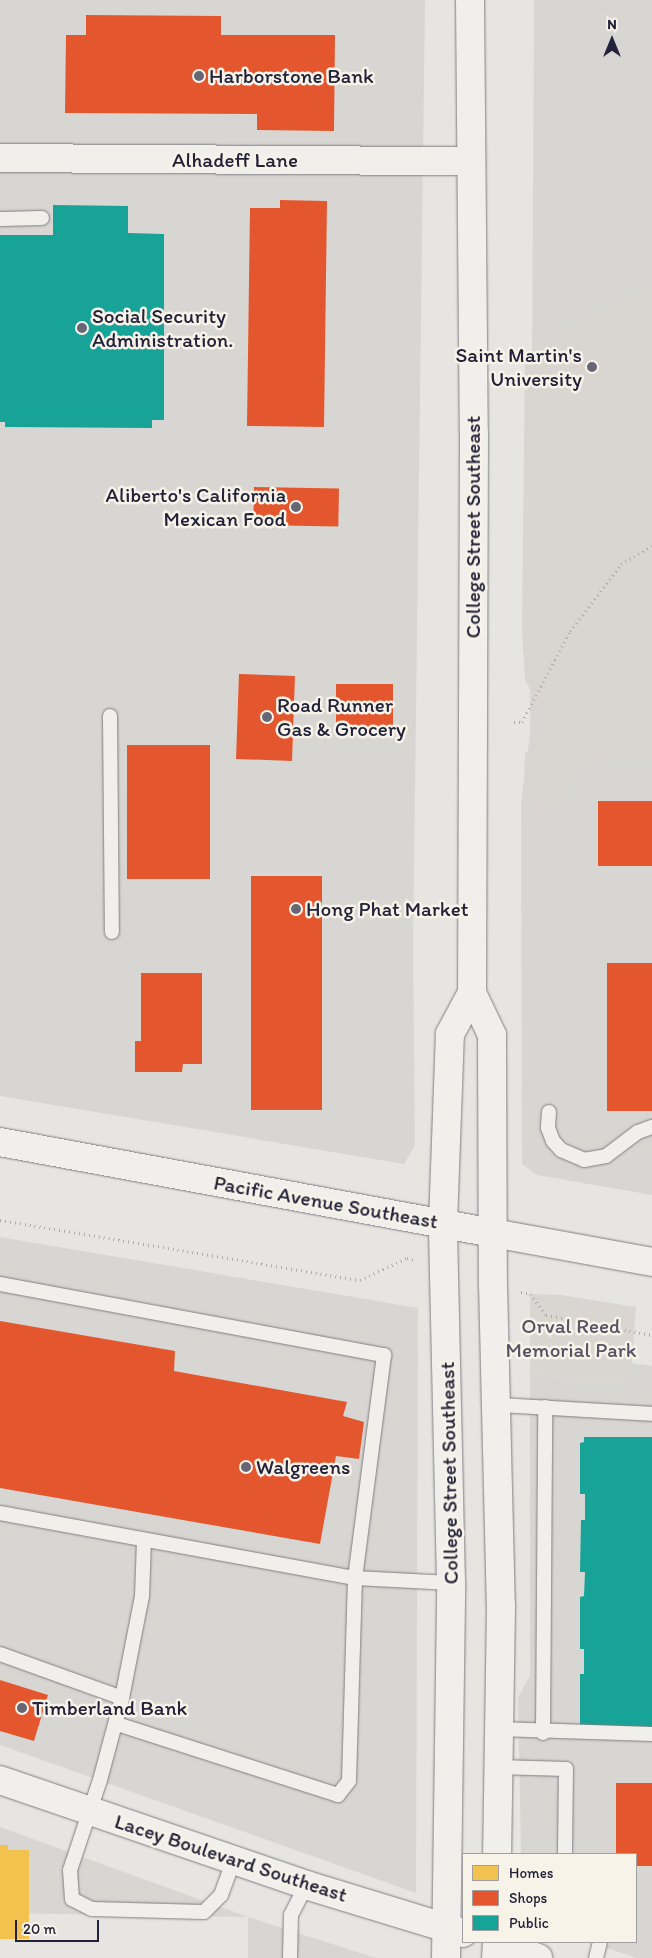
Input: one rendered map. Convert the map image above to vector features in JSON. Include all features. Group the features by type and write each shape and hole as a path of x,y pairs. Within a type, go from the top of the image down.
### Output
{"main road":[{"name":"College Street Southeast","path":"470,0 469,161 474,433 472,993 492,1035 492,1233 498,1404 501,1606 497,1853"},
{"name":"Alhadeff Lane","path":"0,158 469,161"},
{"name":"College Street Southeast","path":"446,1958 455,1930 451,1583 443,1223 450,1034 472,993"},
{"name":"Pacific Avenue Southeast","path":"0,1142 652,1262"},
{"name":"Lacey Boulevard Southeast","path":"0,1780 306,1884 455,1930"},
{"path":"496,1946 538,1958"}],"lane":[{"path":"0,218 42,218"},
{"path":"110,716 112,932"},
{"path":"549,1112 548,1128 553,1141 561,1150 584,1160 606,1156 626,1139 652,1127"},
{"path":"0,1284 384,1355 355,1578 349,1781 338,1794 117,1724"},
{"path":"498,1404 652,1414"},
{"path":"544,1733 545,1407"},
{"path":"0,1513 355,1578 451,1583"},
{"path":"144,1540 142,1596 117,1724 70,1870 72,1899 92,1909 204,1912 221,1895 234,1860"},
{"path":"0,1654 122,1698"},
{"path":"498,1729 544,1733 652,1734"},
{"path":"498,1767 566,1769 565,1853"},
{"path":"290,1958 291,1916 306,1884"},
{"path":"596,1958 600,1943"}],"path":[{"path":"514,722 522,722 570,631 621,564 652,546"},
{"path":"0,1220 360,1280 407,1258 444,1270"},
{"path":"493,1285 530,1294 546,1316 652,1335"}],"shaded area":[{"path":"0,0 425,0 413,950 415,1145 404,1164 0,1096"},
{"name":"Saint Martin's University","path":"534,0 652,0 652,1195 537,1175 522,1164 521,802 530,735"},
{"path":"0,1237 418,1308 416,1893 0,1745"},
{"path":"631,1363 652,1366 652,1958 637,1958 592,1943 637,1943 637,1853 521,1853 518,1697 530,1676 530,1374 630,1384"},
{"path":"0,1827 248,1917 0,1913"},
{"path":"248,1917 376,1958 248,1958"}],"green space":[{"path":"652,285 652,760 608,759 584,765 555,811 535,816 524,781 525,754 544,729 543,712 525,680 522,631 525,356 579,322"},
{"name":"Orval Reed Memorial Park","path":"530,1294 561,1295 636,1307 630,1384 530,1374"}],"building: Homes":[{"path":"0,1845 8,1845 8,1850 29,1850 29,1939 0,1939"}],"building: Shops":[{"path":"86,15 221,16 221,35 335,35 334,131 257,130 257,114 65,113 66,35 86,35"},
{"path":"280,200 327,201 324,427 247,426 250,208 280,208"},
{"name":"Aliberto's California Mexican Food","path":"254,487 339,488 338,526 253,525"},
{"path":"239,674 295,676 292,761 236,759"},
{"path":"336,684 393,684 393,727 336,727"},
{"path":"127,745 210,745 210,879 127,879"},
{"path":"598,801 652,801 652,866 598,866"},
{"path":"251,876 322,876 322,1110 251,1110"},
{"path":"607,963 652,963 652,1111 607,1111"},
{"path":"141,973 202,973 202,1064 183,1064 182,1072 135,1072 135,1041 141,1041"},
{"path":"0,1321 175,1351 174,1371 347,1402 343,1416 364,1422 359,1459 336,1456 320,1544 0,1488"},
{"name":"Timberland Bank","path":"0,1680 48,1695 34,1741 0,1731"},
{"path":"616,1783 652,1783 652,1866 637,1866 637,1853 616,1853"}],"building: Public":[{"name":"Social Security Administration.","path":"53,205 128,206 128,233 164,234 164,420 152,420 152,428 5,427 5,422 0,422 0,235 53,235"},
{"path":"584,1437 652,1437 652,1732 580,1725 580,1674 584,1674 584,1649 580,1649 580,1597 584,1596 585,1572 580,1572 581,1520 585,1520 585,1494 580,1494 580,1443 584,1442"}],"place":[{"name":"Harborstone Bank","path":"199,76"},
{"name":"Social Security Administration.","path":"82,328"},
{"name":"Saint Martin's University","path":"592,367"},
{"name":"Aliberto's California Mexican Food","path":"296,507"},
{"name":"Road Runner Gas & Grocery","path":"267,717"},
{"name":"Hong Phat Market","path":"296,909"},
{"name":"Walgreens","path":"246,1467"},
{"name":"Timberland Bank","path":"22,1708"}]}
